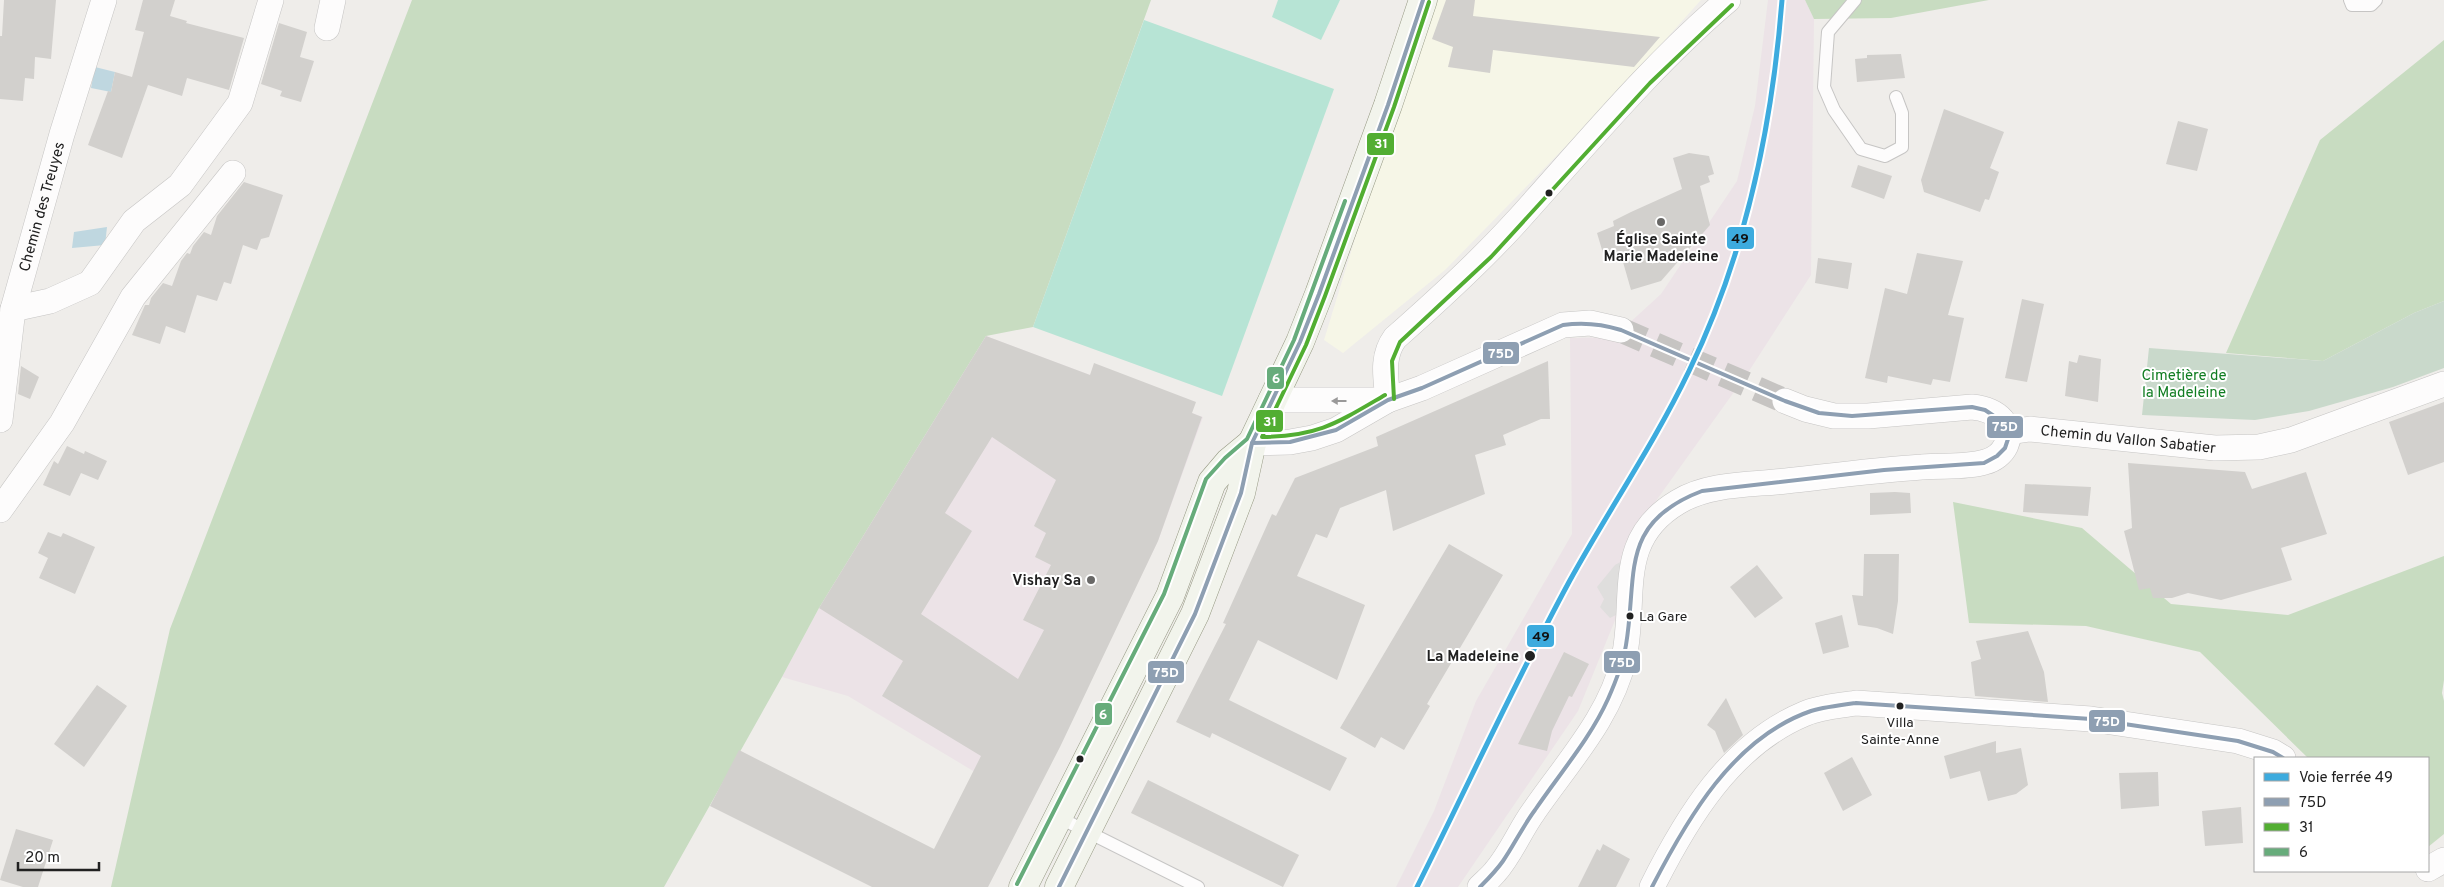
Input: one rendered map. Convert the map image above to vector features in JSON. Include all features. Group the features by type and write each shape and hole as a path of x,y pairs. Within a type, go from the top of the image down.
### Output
{"street":[{"name":"Chemin des Treuyes","path":"0,420 13,309 62,134 104,0"},
{"path":"13,309 50,301 90,283 134,222 180,185 240,103 271,0"},
{"path":"327,28 332,0"},
{"path":"1059,887 1195,614 1241,493 1252,443 1300,342 1319,294 1388,105 1423,0"},
{"path":"1388,400 1385,362 1389,346 1395,338 1473,266 1616,111 1691,34 1728,0"},
{"path":"0,510 62,423 133,297 233,173"},
{"path":"1023,887 1170,596 1212,482 1229,462 1252,443 1290,442 1312,438 1336,430 1388,400 1430,385 1563,325 1590,323 1621,330"},
{"name":"Chemin du Vallon Sabatier","path":"2009,432 2030,429 2214,448 2258,447 2291,440 2444,384"},
{"path":"1271,400 1388,400"},
{"path":"1480,887 1496,872 1535,808 1574,759 1607,700 1624,658 1628,626 1629,584 1635,554 1650,525 1663,512 1691,495 1726,488 1884,470 1984,463 2002,451 2009,438 2009,432 1996,415 1981,408 1972,407 1868,416 1834,416 1805,409 1785,401"},
{"path":"1652,887 1686,822 1706,793 1749,749 1790,721 1825,707 1856,703 2091,719 2238,741 2273,752 2281,757"},
{"path":"2429,868 2444,860"}],"lane":[{"path":"1855,0 1828,32 1824,87 1834,110 1861,149 1885,156 1902,147 1902,112 1896,97"},
{"path":"2350,0 2352,5 2371,5 2376,0"},
{"path":"1058,817 1198,887"}],"shaded area":[{"path":"1438,0 1701,0 1612,99 1445,270 1343,353 1324,340 1389,128"},
{"path":"1768,0 1805,0 1814,19 1811,275 1749,371 1653,505 1620,608 1578,711 1458,887 1396,887 1434,811 1476,701 1572,534 1570,338 1614,337 1661,294 1737,181 1755,106"},
{"name":"Vishay Sa","path":"986,336 1203,417 1158,541 1030,805 848,696 782,677 819,608"},
{"path":"1635,554 1628,609 1610,618 1600,607 1604,599 1597,587 1615,565"}],"green space":[{"path":"412,0 1151,0 1033,327 986,336 819,608 664,887 111,887 170,629"},
{"path":"1278,0 1340,0 1321,40 1272,17"},
{"path":"1805,0 1989,0 1891,18 1814,19"},
{"path":"1144,20 1334,89 1222,396 1033,327"},
{"path":"2444,40 2444,301 2414,313 2323,361 2226,353 2320,140"},
{"name":"Cimetière de la Madeleine","path":"2444,301 2444,368 2393,387 2309,411 2255,420 2142,415 2149,348 2323,361 2414,313"},
{"path":"1953,502 2082,528 2171,604 2288,615 2444,556 2444,680 2442,693 2444,701 2444,834 2429,846 2429,757 2307,757 2200,652 2086,626 1969,623"}],"water":[{"path":"95,67 115,72 111,92 91,88"},
{"path":"107,227 105,245 72,248 74,232"}],"building":[{"path":"4,0 56,0 51,59 35,57 34,79 25,78 23,101 0,99 0,36 2,36"},
{"path":"143,0 175,0 170,16 187,21 186,23 244,38 229,90 187,78 182,96 148,85 122,158 88,145 108,91 111,92 115,72 132,77 144,32 135,30"},
{"path":"1446,0 1475,0 1473,16 1660,37 1634,67 1493,50 1490,73 1448,67 1453,47 1432,39"},
{"path":"279,23 307,32 300,57 314,61 301,102 280,96 282,91 261,84"},
{"path":"1901,54 1905,78 1857,82 1855,59 1867,58 1867,55"},
{"path":"1944,109 2004,132 1990,168 1999,172 1989,200 1985,199 1980,212 1924,192 1921,180"},
{"path":"2178,121 2208,129 2197,171 2166,164"},
{"name":"Église Sainte Marie Madeleine","path":"1689,153 1709,156 1714,174 1708,176 1710,182 1700,186 1710,225 1661,281 1631,290 1621,255 1605,260 1597,233 1614,226 1613,221 1682,189 1673,158"},
{"path":"1858,165 1892,176 1884,199 1851,187"},
{"path":"244,182 283,195 269,237 261,239 257,250 243,245 231,284 224,282 217,301 197,295 185,333 166,326 160,344 132,335 145,305 149,305 151,298 163,283 172,286 181,261 187,253 190,254 193,246 204,232 211,235 217,216"},
{"path":"1917,253 1963,261 1948,315 1964,318 1950,382 1933,379 1931,385 1888,376 1887,383 1865,378 1885,288 1907,294"},
{"path":"1818,258 1852,263 1848,289 1815,283"},
{"path":"2022,299 2044,304 2027,382 2005,378"},
{"name":"Vishay Sa","path":"986,336 1090,375 1094,363 1196,402 1192,413 1202,417 1158,541 1060,747 988,887 872,887 710,806 739,750 934,849 981,756 882,696 903,661 819,608","holes":["992,437 1056,480 1034,526 1046,533 1035,557 1051,565 1023,620 1044,630 1018,679 921,614 972,531 945,513"]},
{"path":"2079,355 2101,359 2098,402 2065,396 2069,361 2077,363"},
{"path":"1548,361 1550,419 1541,419 1503,435 1506,445 1475,455 1485,494 1393,531 1386,490 1340,508 1327,538 1316,534 1297,576 1365,605 1337,680 1258,640 1229,700 1347,758 1330,791 1212,733 1210,738 1176,722 1226,624 1223,623 1272,514 1276,516 1295,478 1378,446 1376,437"},
{"path":"21,366 39,377 30,399 18,394"},
{"path":"2444,402 2444,462 2408,475 2389,422"},
{"path":"67,446 84,454 85,451 107,461 98,480 81,473 70,496 43,485 54,461 58,464"},
{"path":"2128,463 2245,472 2252,489 2306,472 2327,534 2281,548 2292,580 2221,600 2188,593 2172,598 2153,598 2150,588 2139,590 2124,531 2132,528"},
{"path":"2025,484 2091,487 2088,516 2023,512"},
{"path":"1870,493 1910,493 1911,513 1870,515"},
{"path":"48,532 61,537 63,533 95,547 75,594 39,578 48,558 38,553"},
{"path":"1449,544 1503,575 1427,704 1430,706 1404,750 1381,737 1375,748 1340,728"},
{"path":"1864,554 1899,554 1898,601 1893,634 1877,628 1858,625 1852,595 1863,596"},
{"path":"1757,565 1783,598 1755,618 1730,587"},
{"path":"1842,615 1849,647 1823,654 1815,623"},
{"path":"2028,631 2044,672 2048,702 1975,696 1971,662 1981,659 1976,641"},
{"path":"1564,652 1589,664 1572,697 1569,696 1552,731 1547,751 1518,744"},
{"path":"97,685 127,706 84,767 54,744"},
{"path":"1726,698 1743,735 1724,753 1715,731 1707,725"},
{"path":"1996,741 1996,753 2021,748 2028,785 2016,794 1988,801 1980,771 1950,779 1944,756"},
{"path":"1852,757 1872,795 1843,811 1824,773"},
{"path":"2158,772 2159,806 2121,809 2119,773"},
{"path":"1148,780 1299,855 1283,887 1131,813"},
{"path":"2241,807 2243,843 2205,846 2202,811"},
{"path":"16,829 53,840 38,887 23,887 0,880"},
{"path":"1603,844 1630,859 1616,887 1578,887 1597,849 1600,851"}],"tunnel":[{"path":"1621,330 1785,401"}],"rail line":[{"name":"49","path":"1417,887 1549,620 1569,582 1661,425 1709,327 1741,236 1753,190 1771,96 1782,0"}],"transit line":[{"name":"75D","path":"1059,887 1195,614 1241,493 1252,443 1300,342 1319,294 1388,105 1423,0"},
{"name":"31","path":"1385,395 1354,413 1313,431 1262,437 1306,345 1325,296 1394,107 1429,2"},
{"name":"31","path":"1394,399 1392,361 1400,342 1491,257 1650,83 1732,5"},
{"name":"6","path":"1017,884 1164,594 1206,479 1225,458 1247,439 1294,340 1345,201"},
{"name":"75D","path":"1252,443 1290,442 1336,430 1388,400 1422,388 1563,325 1578,324 1600,325 1621,330 1785,401 1819,413 1852,416 1972,407 1985,410 2003,422 2008,439 2005,448 1997,456 1984,463 1884,470 1702,491 1675,504 1656,519 1644,535 1637,553 1625,652 1619,672 1601,714 1584,742 1531,816 1503,861 1480,887"},
{"name":"75D","path":"1652,887 1697,809 1715,784 1736,761 1758,740 1783,724 1822,708 1856,703 2091,719 2238,741 2273,752 2281,757"}],"place":[{"name":"Église Sainte Marie Madeleine","path":"1661,222"},
{"name":"Vishay Sa","path":"1091,580"},
{"name":"La Gare","path":"1630,616"},
{"name":"La Madeleine","path":"1530,656"},
{"name":"Villa Sainte-Anne","path":"1900,706"}]}
